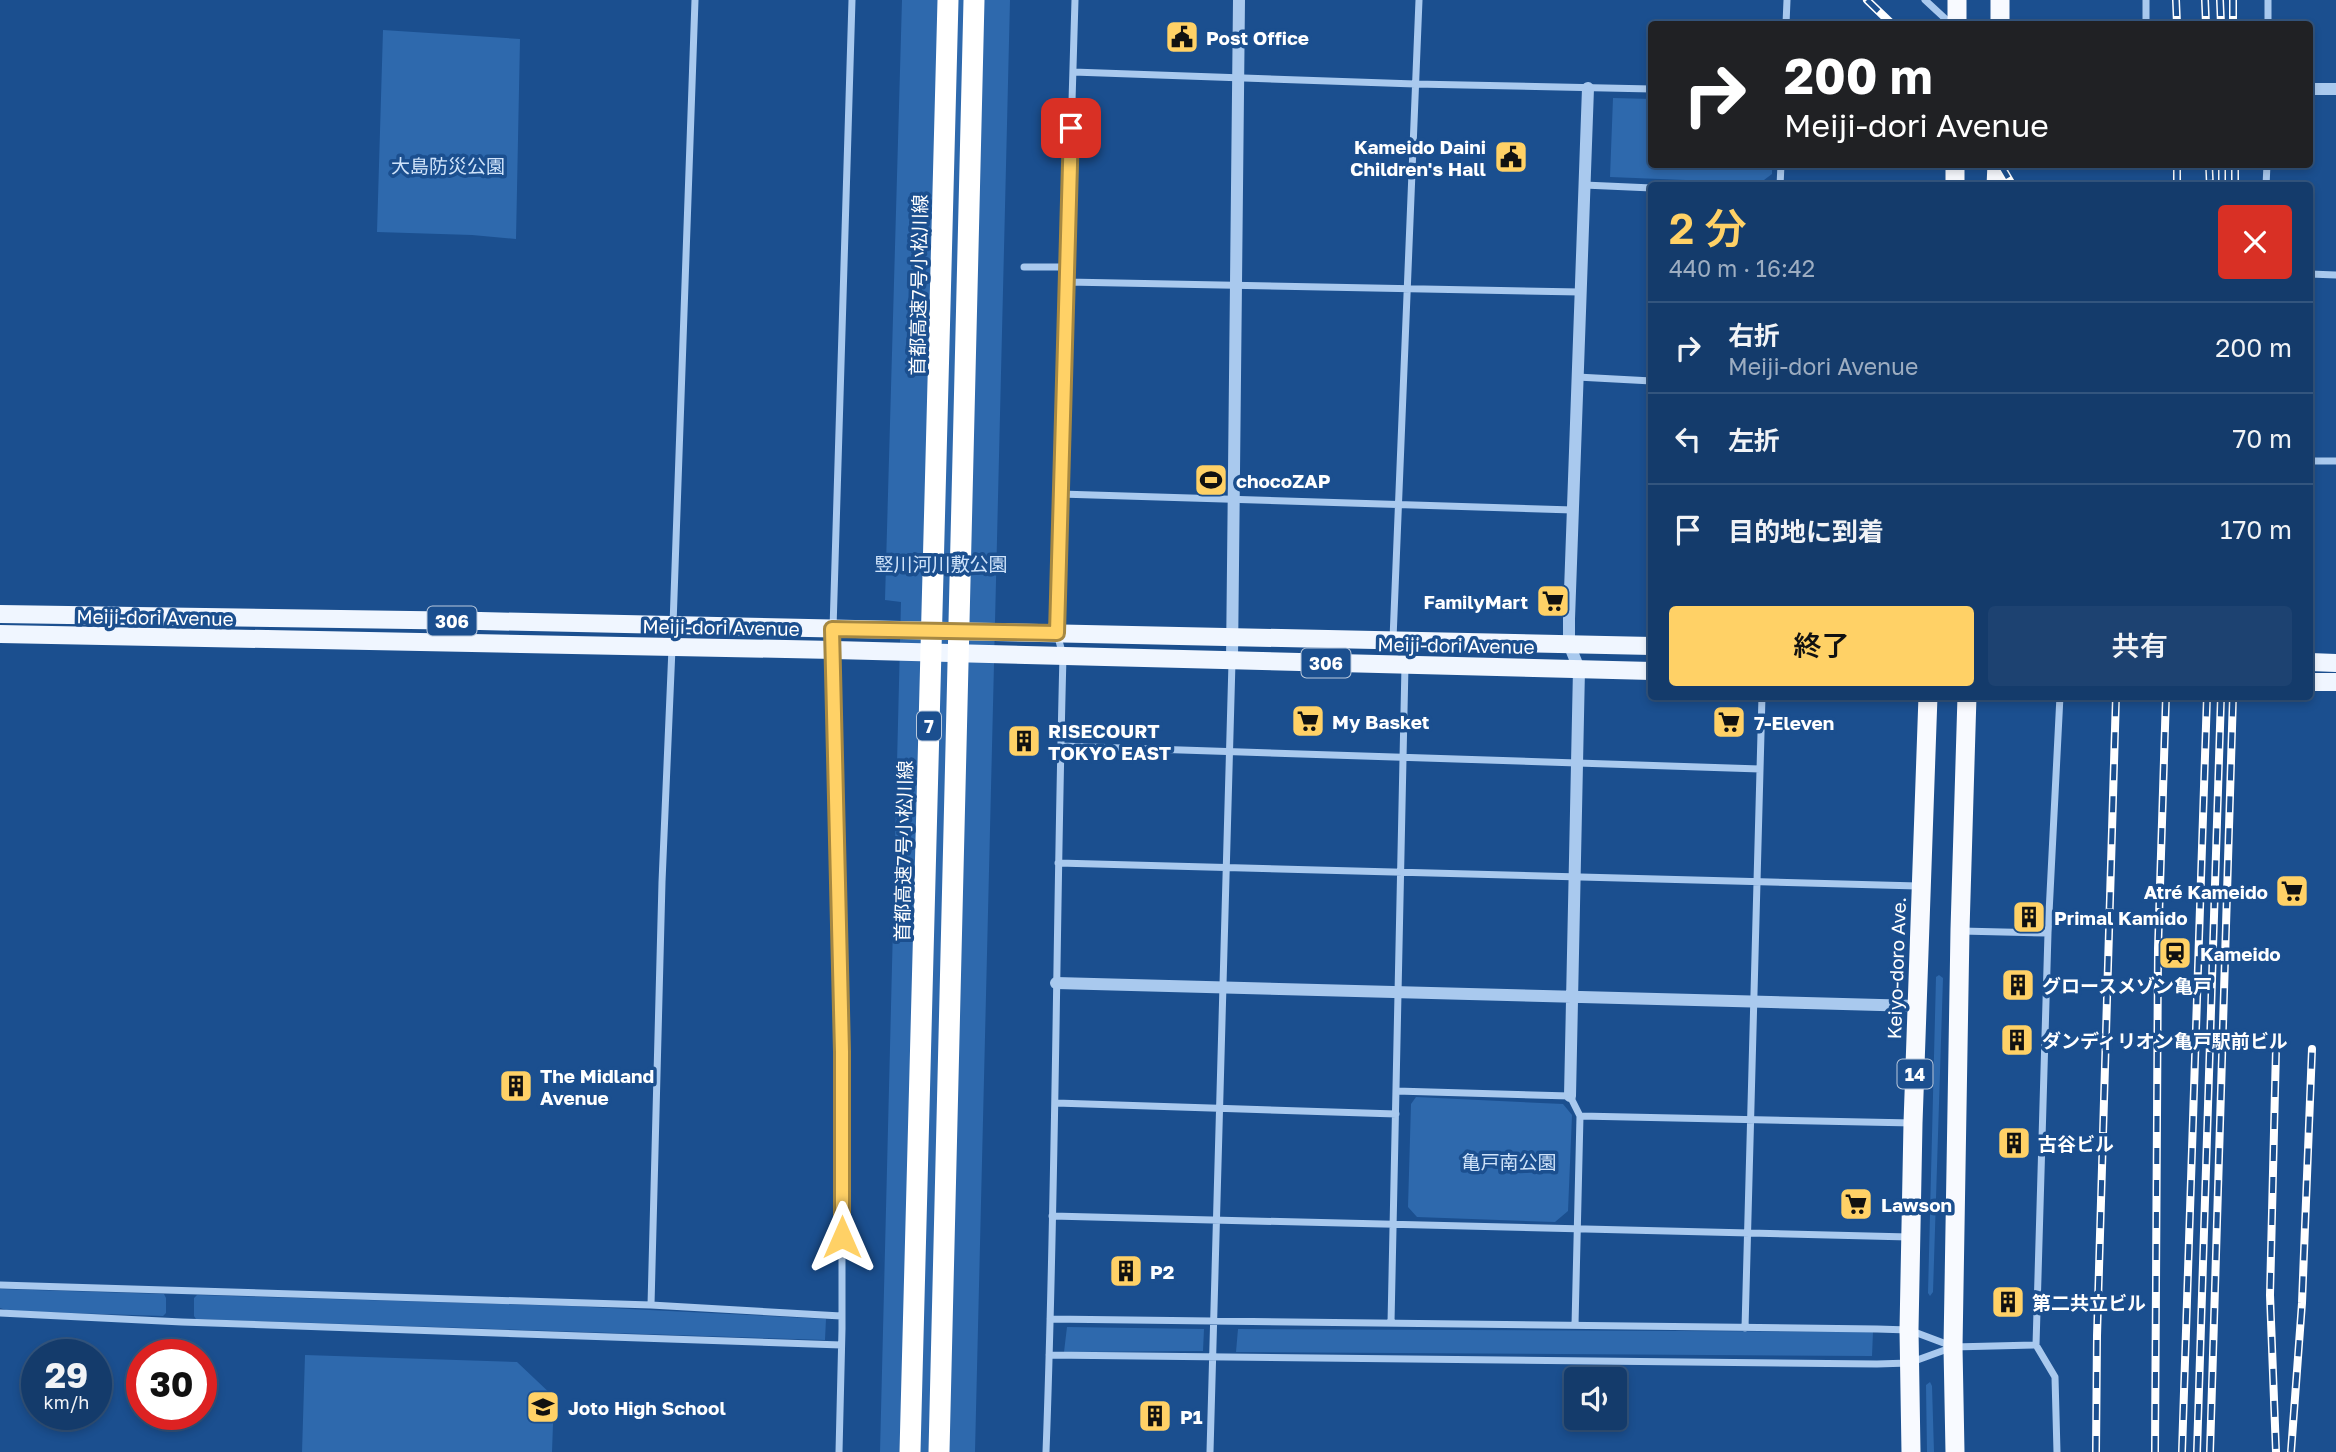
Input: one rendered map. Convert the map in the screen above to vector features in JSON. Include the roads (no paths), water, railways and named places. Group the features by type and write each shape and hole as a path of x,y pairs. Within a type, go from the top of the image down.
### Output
{"highway":[{"name":"首都高速7号小松川線","path":"910,1452 948,0"},
{"name":"7","path":"939,1452 974,0"},
{"path":"1957,0 1957,21"},
{"path":"2000,0 2000,21"},
{"name":"Keiyo-doro Ave.","path":"1911,1452 1909,1330 1913,1123 1928,700"},
{"name":"14","path":"1955,1452 1953,1347 1967,700"}],"main road":[{"name":"Meiji-dori Avenue","path":"0,614 1001,631 1648,646"},
{"name":"Meiji-dori Avenue","path":"0,635 834,650 1648,671"},
{"path":"2313,662 2336,663"},
{"path":"2313,682 2336,682"}],"street":[{"path":"673,626 695,0"},
{"path":"839,1452 842,1052 832,629 852,0"},
{"path":"1046,1452 1056,1103 1063,656 1057,633 1075,0"},
{"path":"1210,1452 1232,660 1238,0"},
{"path":"1393,640 1419,0"},
{"path":"1786,21 1787,0"},
{"path":"1925,0 1948,21"},
{"path":"2146,0 2146,21"},
{"path":"2268,0 2268,21"},
{"path":"1073,72 1648,89"},
{"path":"1575,1325 1580,1116 1570,1096 1579,669 1569,644 1588,88"},
{"path":"2313,89 2336,89"},
{"path":"1584,185 1648,188"},
{"path":"1024,267 1067,267"},
{"path":"2313,274 2336,275"},
{"path":"1067,282 1580,292"},
{"path":"1577,377 1648,381"},
{"path":"2313,461 2336,461"},
{"path":"1060,494 1573,510"},
{"path":"651,1305 662,881 672,647"},
{"path":"1391,1323 1405,665"},
{"path":"1745,1328 1762,700"},
{"path":"2057,1452 2055,1377 2036,1345 2048,933 2060,700"},
{"path":"1061,746 1760,769"},
{"path":"1058,863 1921,886"},
{"path":"1960,930 2048,933"},
{"path":"1056,983 1917,1006"},
{"path":"1396,1091 1570,1096"},
{"path":"1056,1103 1396,1114"},
{"path":"1580,1116 1913,1123"},
{"path":"1052,1216 1911,1237"},
{"path":"0,1284 651,1305 841,1316"},
{"path":"0,1313 181,1322 841,1345"},
{"path":"1050,1319 1909,1330 1953,1347"},
{"path":"1049,1355 1909,1363 1953,1347 2036,1345"}],"railway":[{"path":"1867,0 1889,21"},
{"path":"2176,0 2177,21"},
{"path":"2205,0 2206,21"},
{"path":"2220,0 2221,21"},
{"path":"2233,0 2233,21"},
{"path":"2002,168 2011,182"},
{"path":"2177,168 2177,182"},
{"path":"2209,168 2210,182"},
{"path":"2222,168 2222,182"},
{"path":"2235,168 2235,182"},
{"path":"2096,1452 2116,700"},
{"path":"2155,1452 2158,949 2166,700"},
{"path":"2182,1452 2207,700"},
{"path":"2197,1452 2221,700"},
{"path":"2210,1452 2233,700"},
{"path":"2276,1049 2270,1295 2276,1452"},
{"path":"2291,1452 2302,1303 2312,1049"}],"place":[{"name":"Post Office","path":"1182,37"},
{"name":"Kameido Daini Children's Hall","path":"1511,157"},
{"name":"chocoZAP","path":"1211,480"},
{"name":"FamilyMart","path":"1553,601"},
{"name":"My Basket","path":"1308,721"},
{"name":"7-Eleven","path":"1729,722"},
{"name":"RISECOURT TOKYO EAST","path":"1024,741"},
{"name":"Atré Kameido","path":"2292,891"},
{"name":"Primal Kamido","path":"2029,917"},
{"name":"Kameido","path":"2175,953"},
{"name":"グロースメゾン亀戸","path":"2018,985"},
{"name":"ダンディリオン亀戸駅前ビル","path":"2017,1040"},
{"name":"The Midland Avenue","path":"516,1086"},
{"name":"古谷ビル","path":"2014,1143"},
{"name":"Lawson","path":"1856,1204"},
{"name":"P2","path":"1126,1271"},
{"name":"第二共立ビル","path":"2008,1302"},
{"name":"Joto High School","path":"543,1407"},
{"name":"P1","path":"1155,1416"}],"park label":[{"name":"大島防災公園","path":"448,165"},
{"name":"竪川河川敷公園","path":"941,563"},
{"name":"亀戸南公園","path":"1509,1161"}]}
